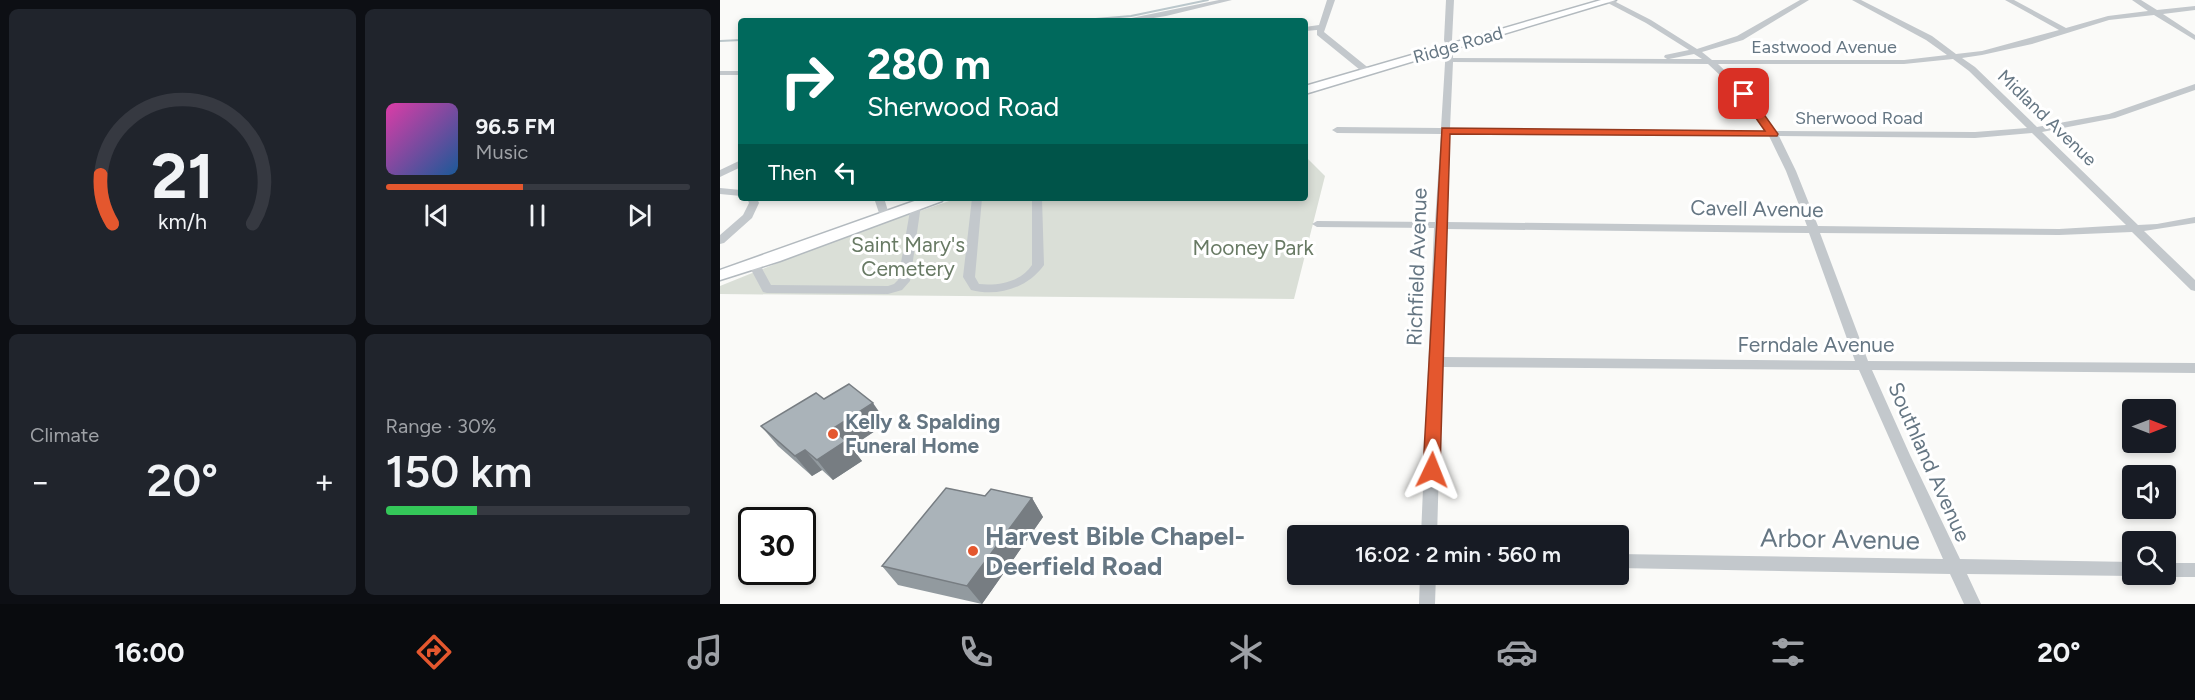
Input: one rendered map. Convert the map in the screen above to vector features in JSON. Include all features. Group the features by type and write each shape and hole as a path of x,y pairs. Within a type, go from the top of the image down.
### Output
{"street":[{"path":"1140,18 1228,0"},
{"path":"1331,0 1320,27 1323,37 1368,72"},
{"name":"Richfield Avenue","path":"1429,525 1440,225 1450,47 1448,40 1449,0"},
{"name":"Ridge Road","path":"1308,89 1610,0"},
{"name":"Southland Avenue","path":"1610,0 1661,28 1712,62 1746,95 1773,134 1814,229 1863,364 1973,604"},
{"path":"1646,60 1696,51 1746,35 1805,0"},
{"name":"Midland Avenue","path":"1856,0 1903,23 1957,57 2036,130 2195,287"},
{"path":"2009,0 2064,30"},
{"path":"2136,0 2195,38"},
{"name":"Eastwood Avenue","path":"1448,60 1855,63 1957,57 2011,47 2108,18 2195,8"},
{"path":"1308,29 1320,27"},
{"path":"720,73 738,73"},
{"name":"Sherwood Road","path":"1337,130 1954,135 2036,130 2114,116 2195,87"},
{"path":"720,174 738,165"},
{"path":"720,190 738,193"},
{"path":"720,241 748,216 753,201"},
{"path":"880,201 884,214"},
{"path":"720,275 884,214 926,201"},
{"path":"977,201 969,277 975,287 983,289 1023,281 1035,271 1038,265 1036,201"},
{"path":"754,264 767,289 893,289 904,280 916,204"},
{"name":"Cavell Avenue","path":"1317,224 2059,232 2137,229 2195,220"},
{"name":"Ferndale Avenue","path":"1436,362 2195,368"},
{"name":"Arbor Avenue","path":"1629,561 2122,569"},
{"path":"2176,570 2195,570"},
{"path":"1427,604 1428,585"}],"green space":[{"path":"1308,159 1325,176 1294,299 720,294 720,286 837,239 949,201 1308,201"}],"building":[{"path":"849,384 873,403 832,429 846,441 817,460 805,450 795,456 761,426 816,393 824,399"},
{"path":"946,488 985,496 991,489 1032,498 967,586 882,566"}],"waterway":[{"path":"1107,18 1131,16 1208,0"},
{"path":"720,41 738,40"}],"place":[{"name":"Kelly & Spalding Funeral Home","path":"833,434"},
{"name":"Harvest Bible Chapel- Deerfield Road","path":"973,551"}],"route":[{"path":"1432,470 1445,130 1773,134 1744,94"}],"park label":[{"name":"Mooney Park","path":"1253,248"},
{"name":"Saint Mary's Cemetery","path":"908,257"}]}
